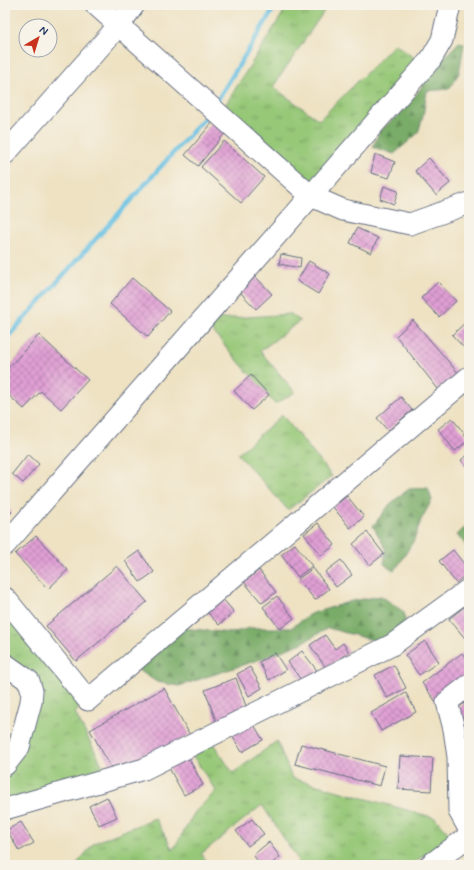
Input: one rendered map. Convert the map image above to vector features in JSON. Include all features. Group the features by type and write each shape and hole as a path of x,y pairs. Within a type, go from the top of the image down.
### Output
{"street":[{"path":"96,5 311,196 343,210 410,224 469,203"},
{"path":"5,154 119,26 134,5"},
{"path":"5,545 431,59 442,40 450,5"},
{"path":"5,598 88,700 469,377"},
{"path":"5,809 144,769 392,645 469,589"},
{"path":"5,664 29,681 32,691 31,702 19,747 5,765"},
{"path":"469,685 447,702 454,729 458,757 459,811 469,829"},
{"path":"430,865 469,836"}],"green space":[{"path":"288,5 328,5 273,87 319,120 395,44 425,66 311,196 219,115"},
{"path":"459,42 464,44 459,73 449,89 427,91 423,116 418,133 394,154 373,147 380,130 399,115 439,63"},
{"path":"291,314 300,321 260,351 295,392 275,404 203,320"},
{"path":"282,415 332,476 288,510 238,454"},
{"path":"428,488 432,500 421,520 414,540 394,571 384,564 386,549 373,526 390,504 409,489"},
{"path":"469,523 469,549 457,535"},
{"path":"381,596 404,612 406,628 392,645 328,628 302,643 267,657 179,686 157,682 138,670 182,628 231,633 250,628 291,628 310,614 352,601"},
{"path":"5,603 88,700 75,713 109,778 5,809 5,765 32,691 5,664"},
{"path":"208,736 233,773 277,741 292,778 435,818 451,836 411,865 294,865 299,861 262,805 201,854 209,865 76,865 94,843 155,818 173,850 195,812 216,791 187,747"}],"building":[{"path":"213,122 226,132 198,166 185,155"},
{"path":"224,141 264,177 241,203 201,167"},
{"path":"375,154 395,162 389,178 371,173"},
{"path":"429,158 450,183 436,195 415,171"},
{"path":"384,186 398,191 394,204 380,199"},
{"path":"357,228 378,238 371,253 350,243"},
{"path":"281,254 301,258 300,268 279,264"},
{"path":"309,261 330,274 318,294 297,281"},
{"path":"255,276 272,294 256,309 239,291"},
{"path":"132,278 170,311 148,337 110,304"},
{"path":"438,282 456,301 439,317 421,298"},
{"path":"469,319 469,353 452,335"},
{"path":"413,320 459,374 438,389 396,336"},
{"path":"39,335 88,380 61,409 41,391 24,409 5,392 5,371"},
{"path":"251,375 269,395 252,410 234,391"},
{"path":"401,397 412,410 388,431 377,418"},
{"path":"452,418 469,440 455,451 438,429"},
{"path":"28,454 39,464 23,483 12,474"},
{"path":"469,454 469,470 461,460"},
{"path":"347,496 364,517 350,528 333,507"},
{"path":"5,506 12,512 5,519"},
{"path":"318,523 335,545 321,556 304,534"},
{"path":"367,532 384,554 370,565 353,544"},
{"path":"36,536 68,570 48,589 15,554"},
{"path":"295,544 312,566 298,577 281,555"},
{"path":"453,550 469,570 469,572 456,583 439,561"},
{"path":"139,551 154,572 140,582 125,561"},
{"path":"341,560 352,575 336,587 325,572"},
{"path":"117,566 147,602 76,661 46,626"},
{"path":"313,568 329,589 315,600 298,579"},
{"path":"259,570 276,592 262,603 244,582"},
{"path":"277,596 294,618 280,629 263,607"},
{"path":"221,597 234,612 219,625 206,611"},
{"path":"469,603 469,643 449,619"},
{"path":"325,635 335,649 343,643 349,652 326,668 310,645"},
{"path":"425,641 439,662 419,675 405,655"},
{"path":"302,651 319,673 304,684 288,662"},
{"path":"275,653 286,670 269,680 259,662"},
{"path":"462,653 469,662 469,677 436,702 422,683"},
{"path":"394,665 406,688 387,698 375,675"},
{"path":"250,667 262,688 249,696 237,674"},
{"path":"236,678 247,709 216,721 205,690"},
{"path":"164,688 190,735 116,776 90,730"},
{"path":"406,693 416,712 381,731 371,713"},
{"path":"469,700 469,722 467,723 456,709"},
{"path":"253,723 263,740 242,752 232,736"},
{"path":"301,744 385,766 380,786 295,764"},
{"path":"400,756 433,758 431,791 398,789"},
{"path":"188,757 203,785 184,795 169,768"},
{"path":"107,797 117,817 99,825 89,806"},
{"path":"252,819 264,834 248,846 236,831"},
{"path":"21,822 34,843 19,851 7,830"},
{"path":"269,842 280,857 270,865 261,865 253,855"}],"waterway":[{"path":"215,104 276,5"},
{"path":"5,340 210,112"}]}
